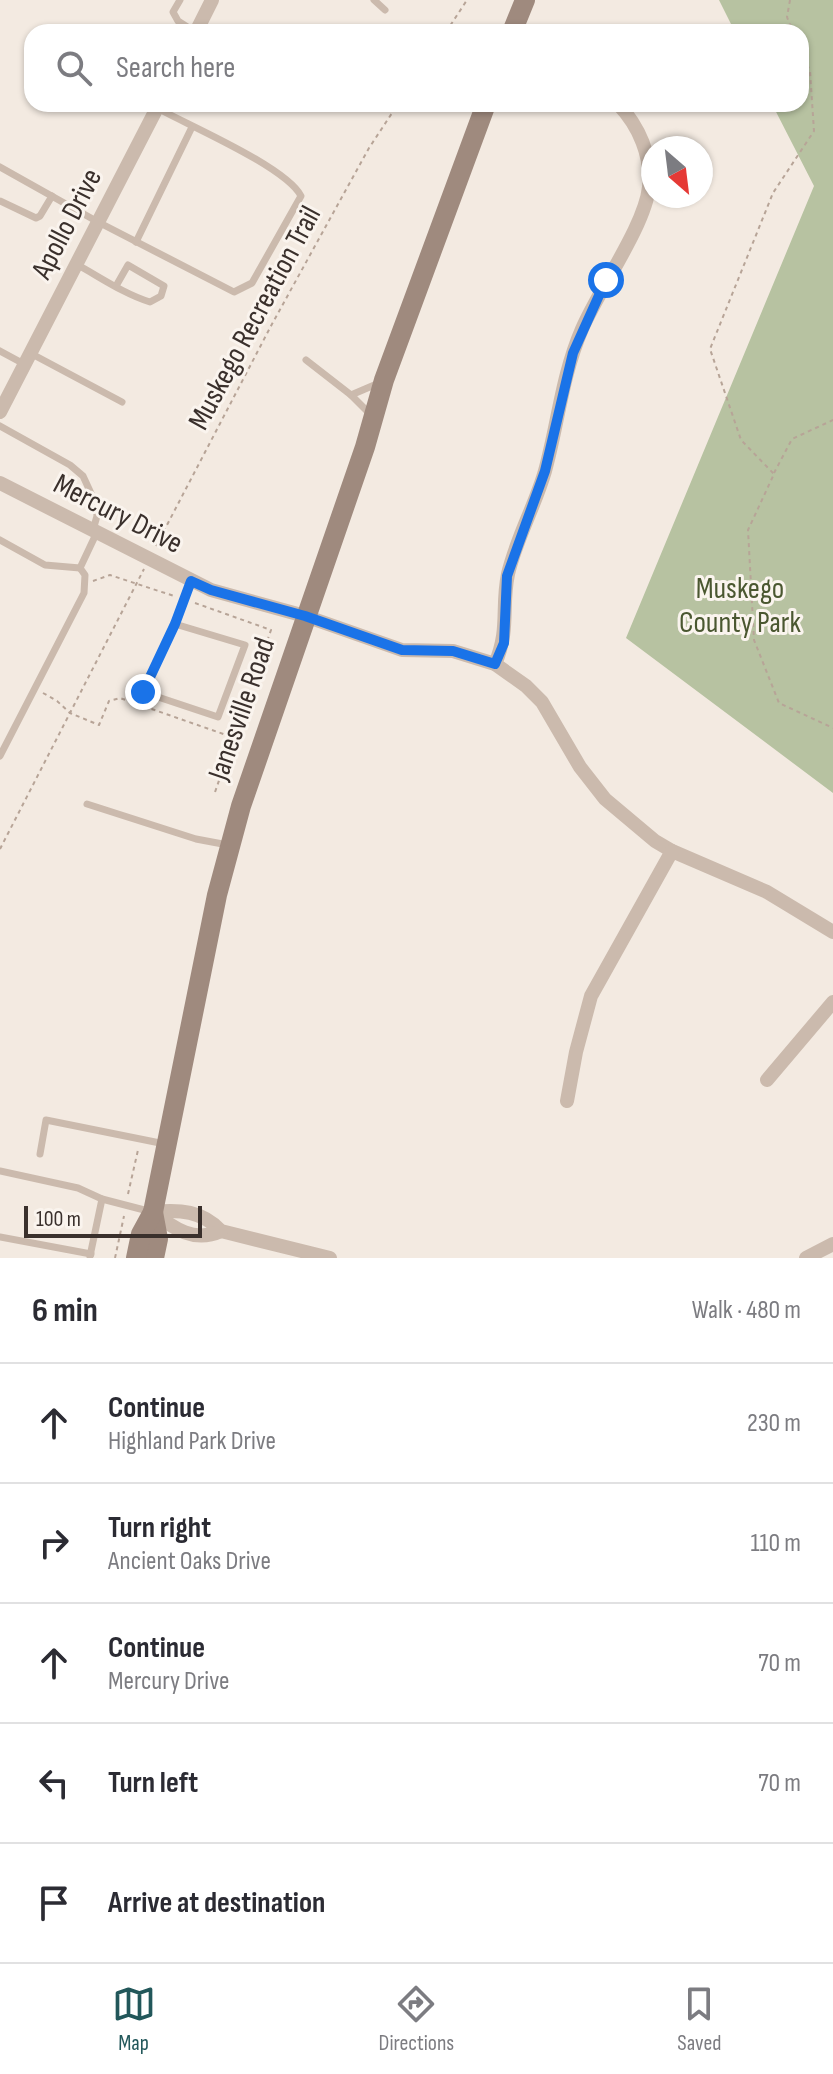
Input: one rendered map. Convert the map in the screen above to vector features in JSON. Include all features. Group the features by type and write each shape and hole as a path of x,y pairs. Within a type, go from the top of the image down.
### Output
{"main road":[{"path":"515,24 525,0"},
{"name":"Janesville Road","path":"136,1258 141,1234 153,1212 217,895 254,766 384,380 483,112"},
{"name":"Janesville Road","path":"153,1212 158,1239 154,1258"}],"street":[{"path":"199,24 212,0"},
{"name":"Apollo Drive","path":"0,412 155,112"},
{"path":"495,664 504,643 507,576 545,471 573,353 606,280 643,212 649,190 646,151 638,130 624,112"},
{"name":"Mercury Drive","path":"0,483 211,590 305,616 402,650 453,651 495,664 542,702 580,767 605,799 644,832 672,851 767,892 833,932"},
{"path":"567,1101 591,996 672,851"},
{"path":"767,1080 833,1002"},
{"path":"153,1212 175,1229 207,1237 221,1231 330,1258"},
{"path":"806,1258 833,1244"}],"lane":[{"path":"180,0 173,12 183,24"},
{"path":"374,0 385,10"},
{"path":"0,167 234,292 252,283 301,196 295,186 277,171 168,112"},
{"path":"136,242 192,127"},
{"path":"0,201 36,218 52,196"},
{"path":"76,264 116,286 150,302 161,296 164,286 128,265 116,286"},
{"path":"0,351 27,359 122,402"},
{"path":"306,360 374,417"},
{"path":"351,395 384,380"},
{"path":"0,426 70,465 83,476 95,502 97,516 95,531 80,568"},
{"path":"0,540 45,565 80,568 85,575 84,593 0,756"},
{"path":"175,624 245,645 218,717 143,692 191,581"},
{"path":"87,804 184,836 230,846"},
{"path":"40,1154 46,1120 167,1145"},
{"path":"0,1171 78,1188 102,1199 153,1212"},
{"path":"0,1237 90,1256 102,1199"}],"path":[{"path":"451,24 467,0"},
{"path":"790,0 787,17 790,24"},
{"path":"774,474 741,440 710,349 773,193 814,131 809,69"},
{"name":"Muskego Recreation Trail","path":"152,553 279,311 369,148 393,112"},
{"path":"833,420 792,439 748,530 754,640 779,703 833,728"},
{"path":"0,849 144,568"},
{"path":"85,585 110,575 271,630 214,795"},
{"path":"64,708 99,725 109,701 120,698 233,738"}],"green space":[{"name":"Muskego County Park","path":"719,0 833,0 833,793 626,638 814,186 776,112 809,112 809,24 731,24"}],"route":[{"path":"143,692 191,581 402,650 453,651 495,664 504,643 507,576 545,471 573,353 606,280"}]}
